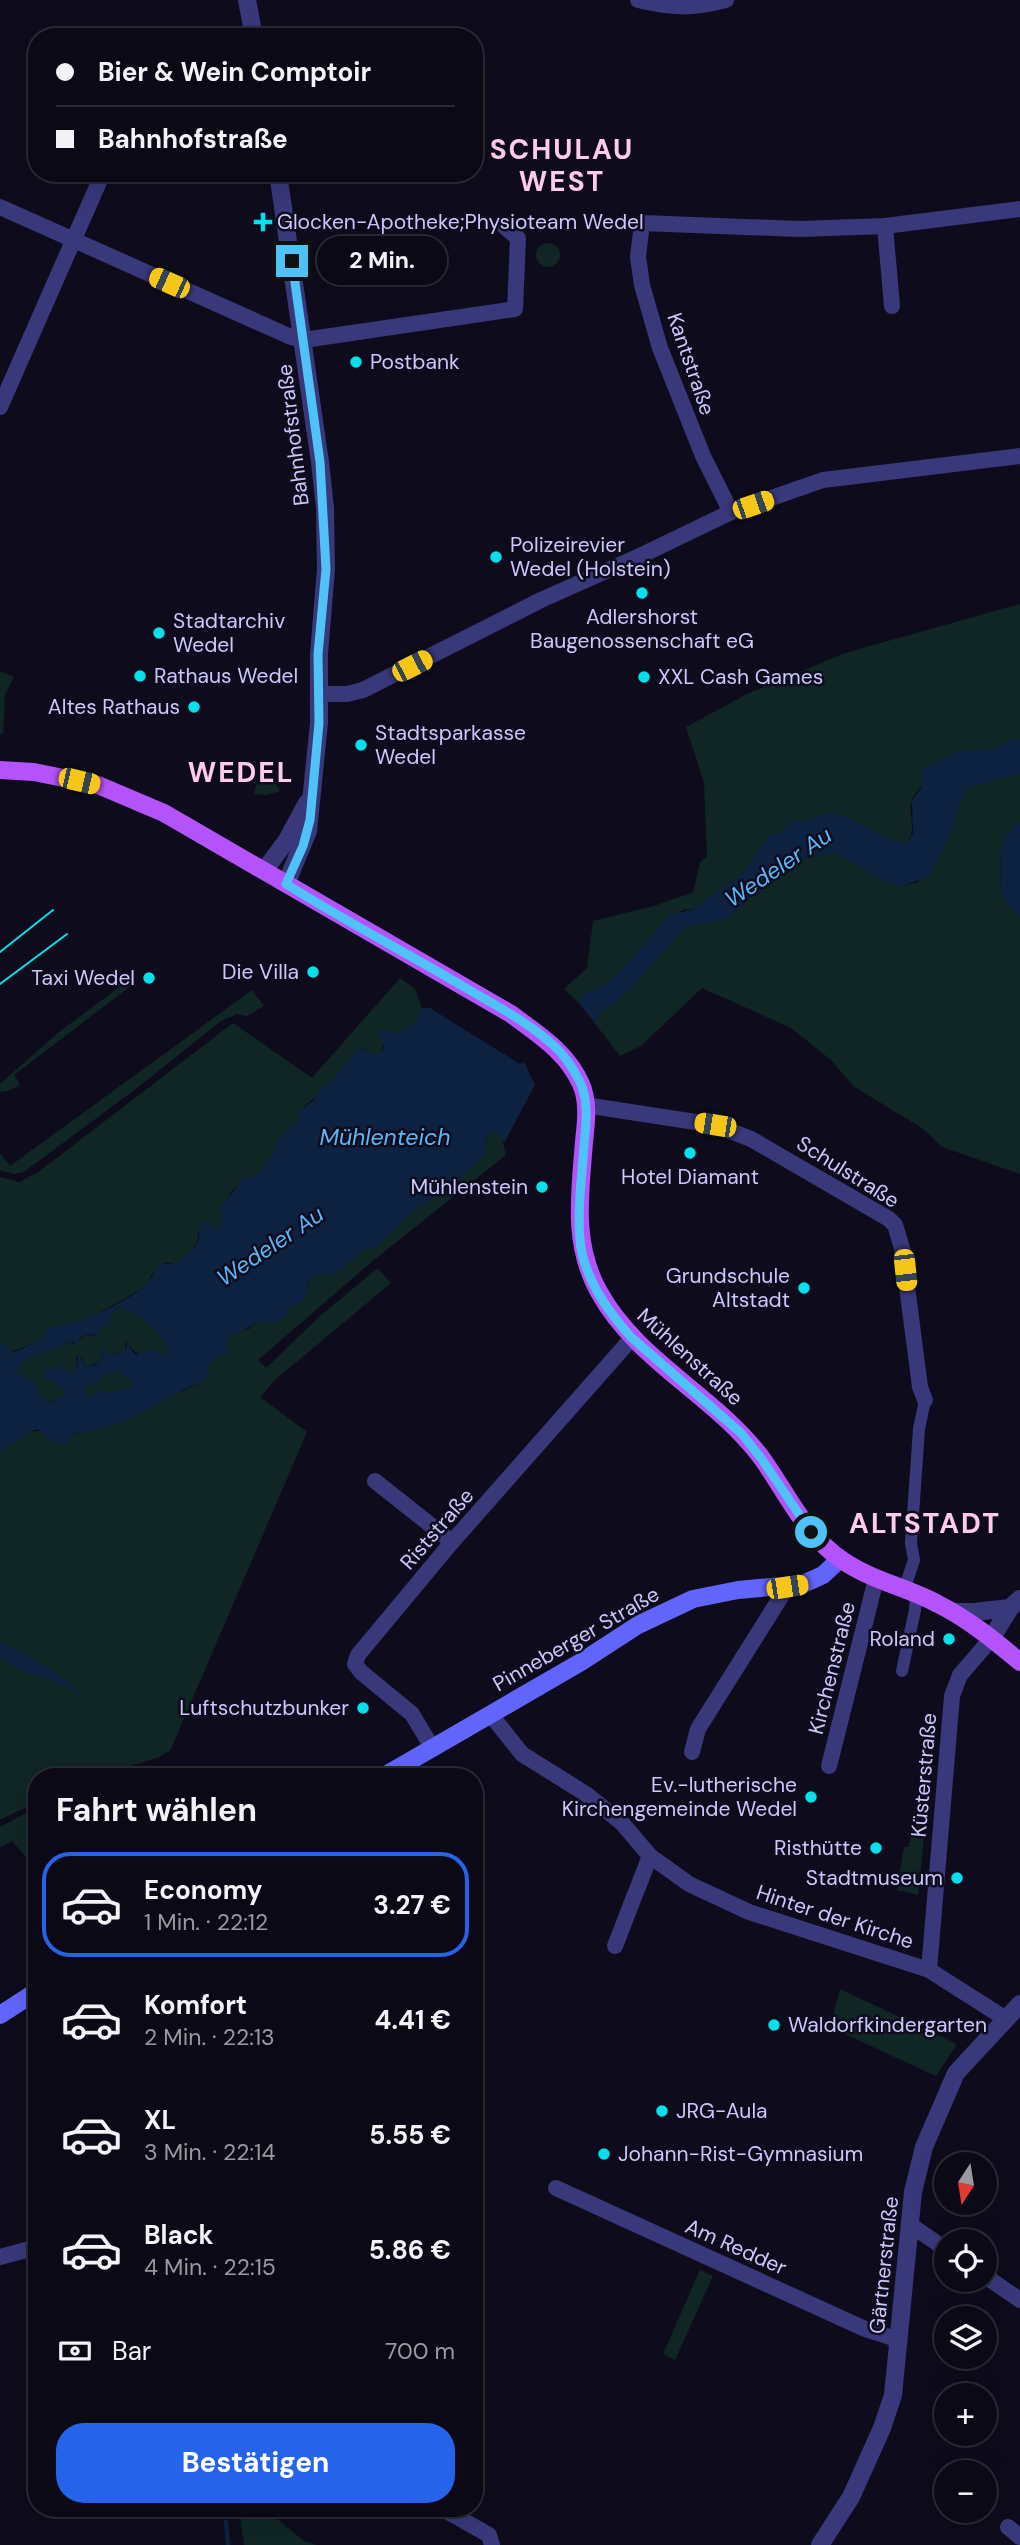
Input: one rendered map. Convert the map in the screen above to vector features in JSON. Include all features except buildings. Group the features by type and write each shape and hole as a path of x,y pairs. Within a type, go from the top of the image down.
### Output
{"main road":[{"name":"Mühlenstraße","path":"0,770 60,776 98,785 164,813 512,1014 553,1044 582,1085 585,1105 580,1242 589,1272 616,1321 741,1433 811,1532 839,1559 876,1579 953,1612 1020,1662"},
{"name":"Pinneberger Straße","path":"399,1768 638,1625 692,1599 738,1590 787,1587 817,1579 839,1559"},
{"path":"0,2015 28,1997"}],"street":[{"path":"247,0 252,28"},
{"path":"638,0 663,6 693,8 726,0"},
{"path":"0,407 99,182"},
{"name":"Bahnhofstraße","path":"279,182 304,340 325,508 326,569 318,654 320,694 314,786 308,831 286,884"},
{"path":"0,207 291,337 304,340 515,309 518,239 505,227"},
{"path":"892,306 885,226 1020,209"},
{"name":"Kantstraße","path":"731,512 699,446 660,348 638,257 642,223 800,229 885,226"},
{"path":"320,694 347,694 363,690 541,600 731,512 823,480 1020,456"},
{"path":"264,871 300,819 314,786"},
{"name":"Schulstraße","path":"585,1105 715,1125 739,1134 795,1162 895,1225 902,1248 920,1387 925,1400 919,1429 911,1543 914,1560 910,1592 915,1610 902,1671"},
{"name":"Riststraße","path":"433,1749 412,1714 361,1672 355,1664 358,1655 452,1542 632,1338"},
{"path":"375,1481 452,1542"},
{"name":"Kirchenstraße","path":"829,1766 876,1579"},
{"path":"692,1752 698,1729 787,1587"},
{"path":"953,1612 974,1612 1015,1603"},
{"path":"991,1639 1015,1603"},
{"name":"Küsterstraße","path":"926,1969 952,1696 960,1675 991,1639"},
{"name":"Hinter der Kirche","path":"491,1715 522,1754 586,1794 622,1823 650,1856 690,1884 749,1912 926,1969 1002,2016"},
{"path":"615,1946 650,1856"},
{"name":"Gärtnerstraße","path":"820,2545 850,2497 882,2428 893,2395 913,2192 920,2161 939,2108 956,2073 1002,2016 1020,2004"},
{"name":"Am Redder","path":"556,2188 865,2329 899,2340"},
{"path":"909,2224 934,2241"},
{"path":"0,2257 28,2249"},
{"path":"997,2285 1020,2301"},
{"path":"457,2517 489,2535 492,2545"}],"green space":[{"path":"548,243 556,247 560,255 556,263 548,267 540,263 536,255 540,247"},
{"path":"1020,604 1020,739 991,750 962,750 934,774 912,801 912,832 907,843 887,838 835,814 792,820 781,832 769,836 743,873 708,901 694,909 682,910 618,974 606,984 583,995 580,1004 564,989 587,968 593,921 654,906 693,892 700,862 707,857 704,783 686,727 747,694 845,653"},
{"path":"0,671 14,677 5,694 3,734 0,734"},
{"path":"1020,773 1020,822 1000,852 1004,901 1020,917 1020,1174 942,1147 922,1128 853,1086 831,1060 791,1028 702,988 641,1046 620,1056 594,1022 601,1012 631,988 686,926 722,920 730,916 748,899 759,893 778,873 804,858 832,853 886,883 903,886 918,882 950,835 965,789"},
{"path":"273,779 280,791 267,795 254,794 258,780"},
{"path":"400,978 415,989 422,1008 416,1024 394,1033 386,1030 381,1052 375,1054 362,1048 357,1050 329,1084 301,1110 297,1123 278,1140 263,1171 251,1178 243,1177 227,1200 219,1229 213,1230 209,1224 198,1234 197,1244 178,1263 166,1263 151,1275 146,1286 87,1318 49,1327 44,1337 0,1358 0,1177 19,1182 37,1173 233,1023 312,1078"},
{"path":"129,980 132,985 14,1075 20,1085 0,1092 0,1084 59,1032"},
{"path":"252,990 264,1006 247,1016 237,1014 221,1021 24,1172 14,1174 0,1170 0,1153 10,1166"},
{"path":"492,1130 501,1136 506,1155 375,1259 258,1360 266,1368 320,1316 378,1268 391,1283 276,1379 260,1397 307,1432 170,1751 124,1768 28,1768 28,1806 0,1820 0,1452 18,1438 33,1432 70,1436 72,1433 92,1431 204,1381 208,1365 226,1339 237,1330 249,1329 257,1321 273,1322 306,1294 310,1276 336,1273 431,1199 447,1182 485,1154 487,1135"},
{"path":"117,1307 133,1312 149,1323 162,1338 169,1353 165,1357 142,1356 134,1351 126,1340 125,1352 108,1355 102,1349 100,1359 93,1365 86,1367 81,1357 76,1357 77,1368 74,1374 61,1369 61,1363 55,1381 65,1391 66,1396 48,1403 42,1399 37,1389 14,1373 23,1360 70,1342 76,1345 85,1336 98,1336 102,1324 108,1326 110,1315"},
{"path":"119,1371 133,1381 129,1389 86,1396 82,1389 90,1383 100,1382 105,1373"},
{"path":"28,1812 28,1860 12,1841 0,1848 0,1827"},
{"path":"913,1825 925,1827 918,1895 897,1890 904,1847 909,1847"},
{"path":"840,1989 957,2044 936,2076 834,2029 833,2016"},
{"path":"700,2270 713,2276 675,2360 663,2354"},
{"path":"240,2517 275,2517 304,2541 317,2545 244,2545"}],"water":[{"name":"Wedeler Au","path":"1013,739 1020,739 1020,773 965,789 950,835 930,876 903,886 886,883 832,853 804,858 778,873 759,893 748,899 730,916 722,920 686,926 631,988 601,1012 594,1022 580,1004 583,995 606,984 618,974 668,916 694,909 743,873 769,836 781,832 792,820 835,814 887,838 907,843 913,834 912,801 921,788 922,769 962,750 991,750"},
{"path":"1020,822 1020,917 1004,901 1000,852 1008,834"},
{"name":"Mühlenteich","path":"422,1008 430,1008 520,1064 524,1062 535,1085 504,1143 500,1136 492,1131 487,1135 485,1154 453,1184 447,1182 374,1248 363,1250 336,1273 310,1276 306,1294 299,1305 289,1306 284,1319 273,1322 257,1321 226,1339 229,1353 216,1357 208,1365 204,1381 122,1423 72,1433 69,1443 56,1443 38,1429 0,1452 0,1341 13,1353 44,1337 48,1327 73,1323 113,1306 148,1283 158,1266 178,1262 197,1245 202,1222 219,1229 222,1213 219,1208 243,1177 251,1178 263,1171 278,1139 297,1123 301,1110 313,1101 322,1087 329,1084 357,1050 362,1048 375,1054 381,1052 384,1047 378,1034 380,1031 384,1029 394,1033 416,1024","holes":["117,1307 133,1312 149,1324 162,1338 169,1353 164,1357 152,1348 137,1355 126,1340 127,1348 122,1353 108,1355 101,1346 103,1355 96,1365 86,1367 78,1354 74,1373 61,1369 61,1361 57,1369 44,1369 45,1379 55,1381 57,1387 65,1391 65,1396 49,1403 42,1399 34,1382 15,1373 23,1360 70,1342 74,1342 76,1346 81,1337 90,1334 98,1336 102,1324 109,1326 110,1315","119,1371 132,1381 129,1389 106,1393 98,1389 92,1397 86,1396 83,1389 100,1382 105,1373"]},
{"path":"0,1641 49,1668 86,1697 45,1677 26,1673 3,1659 0,1657"}],"waterway":[{"path":"226,2522 228,2545"}],"tram line":[{"path":"0,952 53,910"},
{"path":"0,984 67,934"}],"place":[{"name":"Glocken-Apotheke;Physioteam Wedel","path":"263,222"},
{"name":"Postbank","path":"356,362"},
{"name":"Polizeirevier Wedel (Holstein)","path":"496,557"},
{"name":"Adlershorst Baugenossenschaft eG","path":"642,593"},
{"name":"Stadtarchiv Wedel","path":"159,633"},
{"name":"Rathaus Wedel","path":"140,676"},
{"name":"XXL Cash Games","path":"644,677"},
{"name":"Altes Rathaus","path":"194,707"},
{"name":"Stadtsparkasse Wedel","path":"361,745"},
{"name":"Die Villa","path":"313,972"},
{"name":"Taxi Wedel","path":"149,978"},
{"name":"Hotel Diamant","path":"690,1153"},
{"name":"Mühlenstein","path":"542,1187"},
{"name":"Grundschule Altstadt","path":"804,1288"},
{"name":"Roland","path":"949,1639"},
{"name":"Luftschutzbunker","path":"363,1708"},
{"name":"Ev.-lutherische Kirchengemeinde Wedel","path":"811,1797"},
{"name":"Risthütte","path":"876,1848"},
{"name":"Stadtmuseum","path":"957,1878"},
{"name":"Waldorfkindergarten","path":"774,2025"},
{"name":"JRG-Aula","path":"662,2111"},
{"name":"Johann-Rist-Gymnasium","path":"604,2154"}],"district":[{"name":"SCHULAU WEST","path":"562,165"},
{"name":"WEDEL","path":"241,772"},
{"name":"ALTSTADT","path":"925,1523"}],"route":[{"path":"292,261 320,462 325,508 326,569 325,603 318,654 319,723 310,820 303,846 286,884 512,1014 553,1044 563,1056 582,1085 584,1096 586,1117 580,1242 589,1272 599,1292 616,1321 632,1338 741,1433 811,1532"}]}
